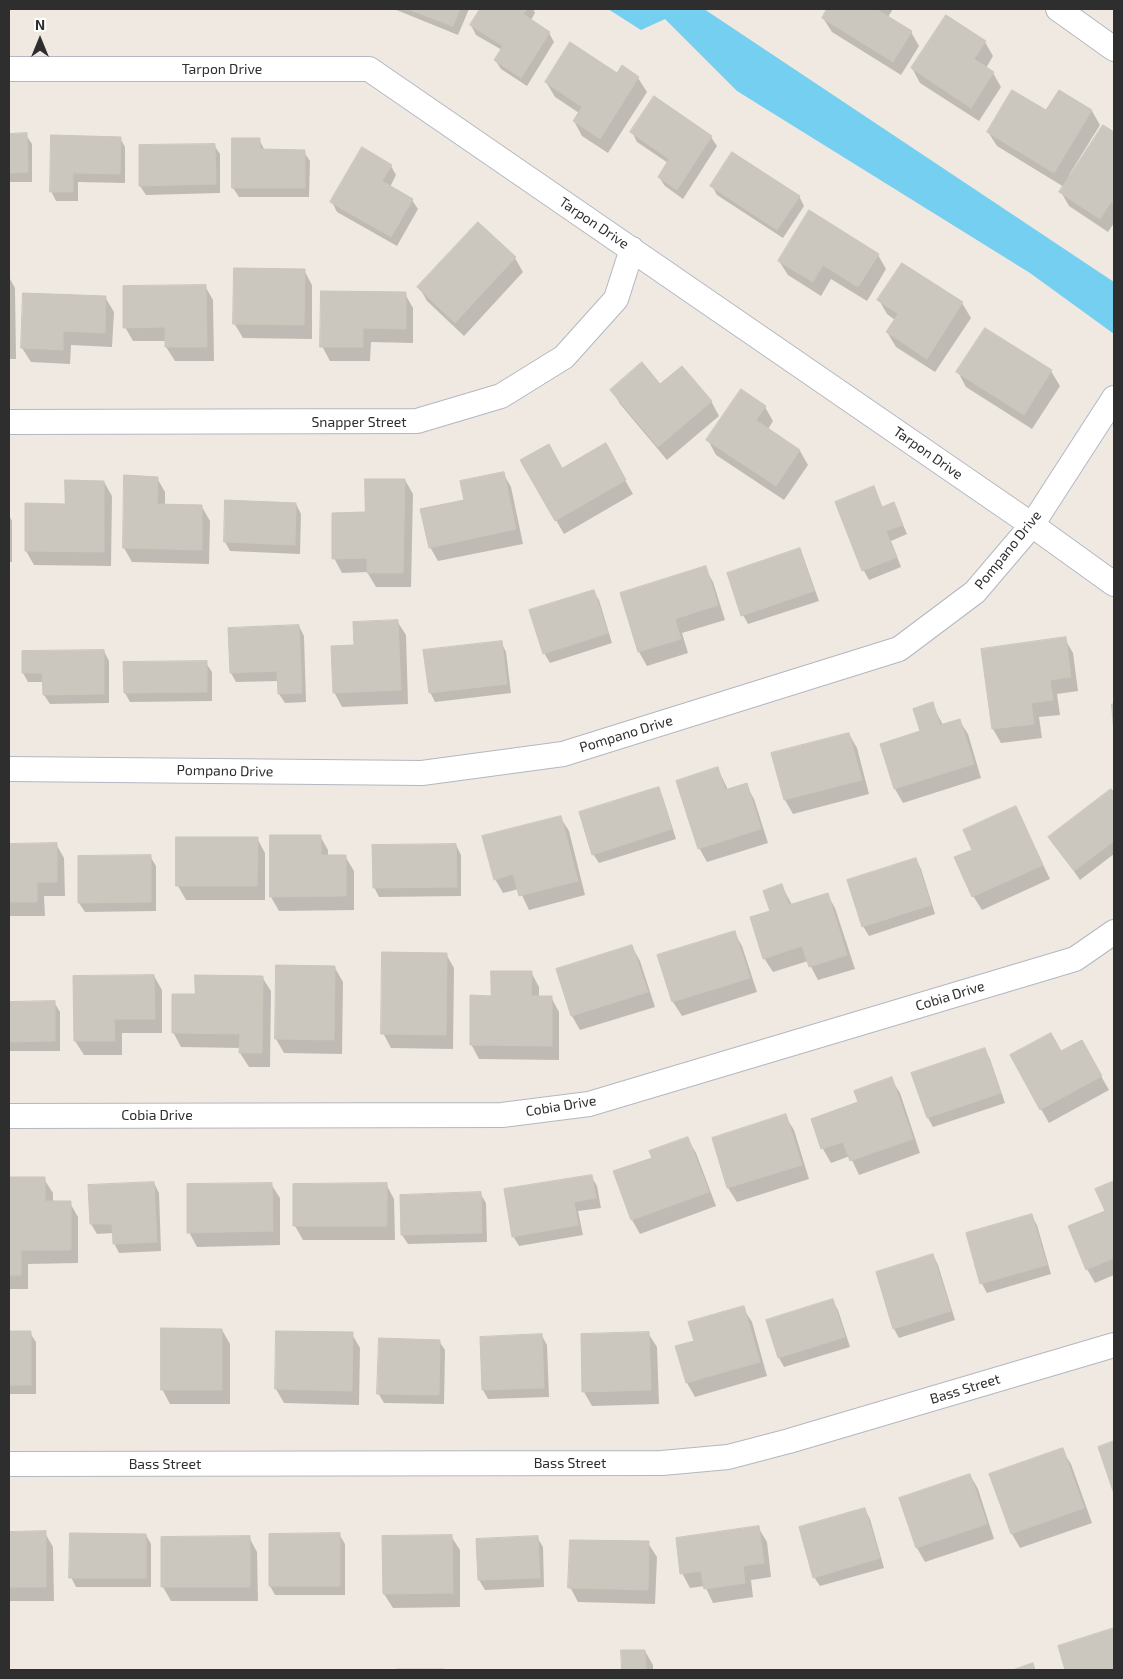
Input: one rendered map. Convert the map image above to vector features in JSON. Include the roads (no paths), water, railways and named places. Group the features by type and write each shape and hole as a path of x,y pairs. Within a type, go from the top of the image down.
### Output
{"street":[{"path":"1058,9 1114,49"},
{"name":"Tarpon Drive","path":"9,69 369,69 1032,524 1114,584"},
{"name":"Snapper Street","path":"9,422 417,422 501,396 564,357 616,299 632,249"},
{"name":"Pompano Drive","path":"9,769 422,773 563,754 899,649 975,592 1032,524 1114,398"},
{"name":"Cobia Drive","path":"9,1116 502,1115 589,1104 1075,959 1114,932"},
{"name":"Bass Street","path":"9,1464 652,1463 728,1457 789,1441 1114,1345"}],"water":[{"path":"608,9 704,9 1114,282 1114,334 1030,273 737,91 665,19 641,30"}]}
